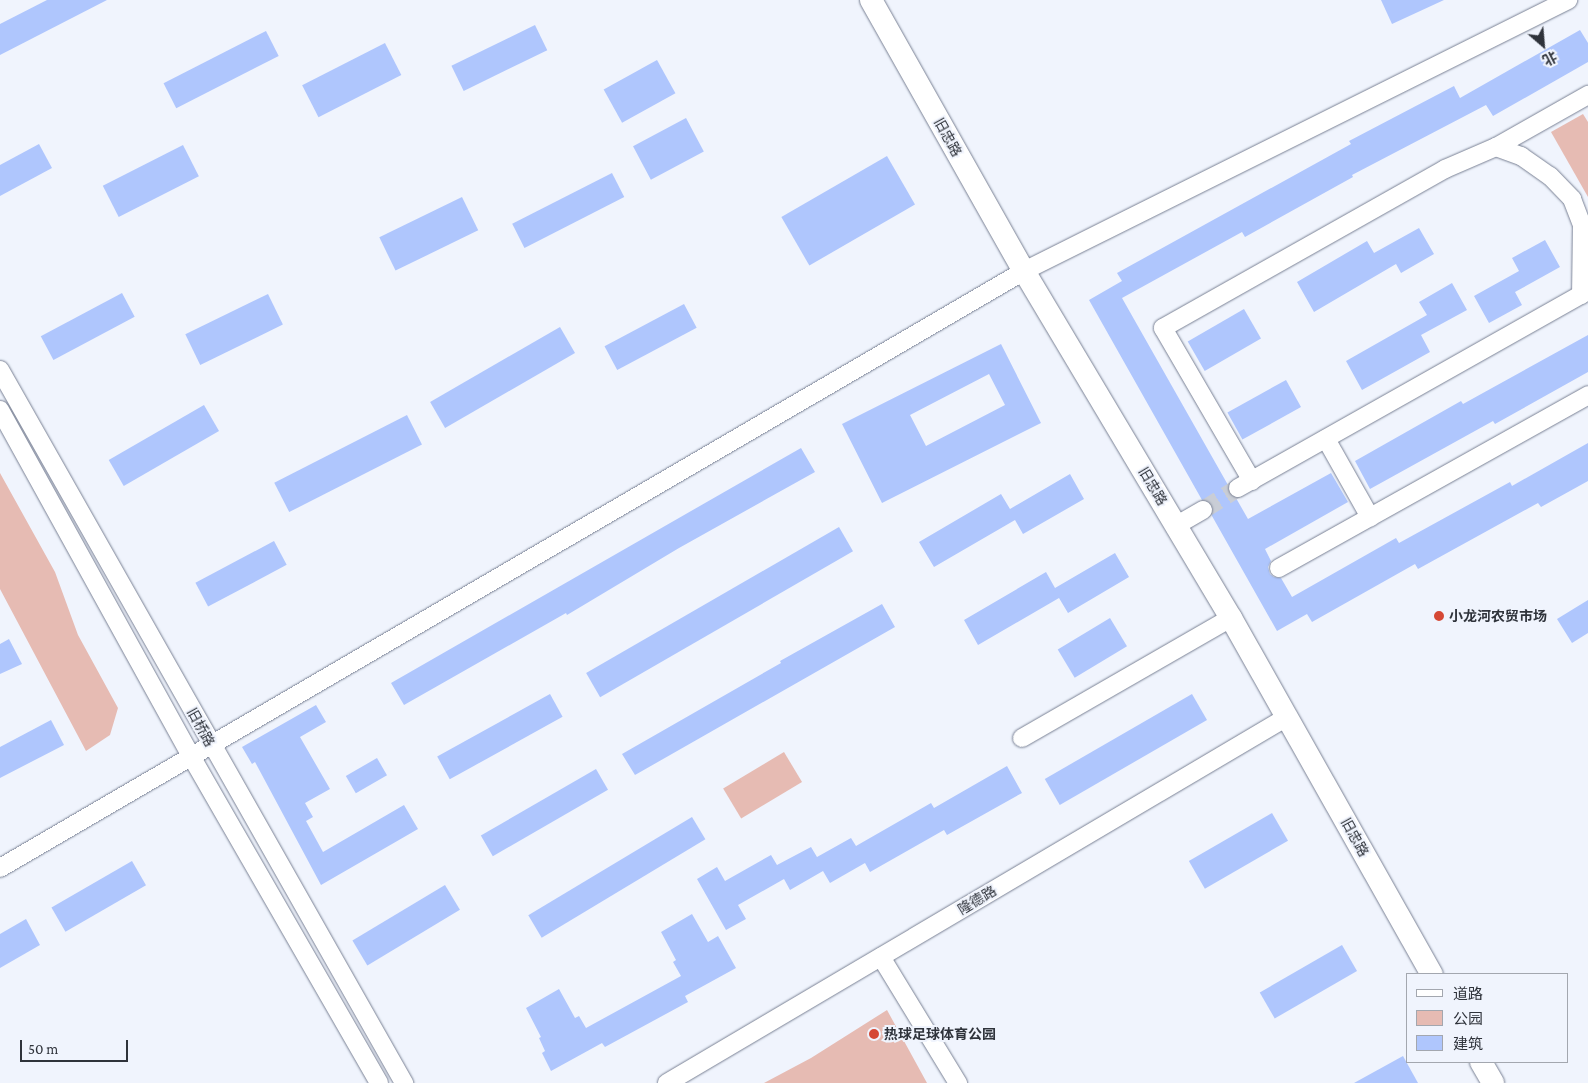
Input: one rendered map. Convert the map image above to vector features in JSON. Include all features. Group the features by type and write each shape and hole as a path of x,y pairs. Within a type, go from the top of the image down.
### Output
{"main road":[{"name":"旧忠路","path":"871,0 1024,270 1230,618 1431,973"},
{"path":"1482,1063 1493,1083"}],"street":[{"path":"0,868 1024,270 1568,0"},
{"path":"1496,147 1528,161 1550,176 1572,199 1582,224 1585,293 1245,485 1163,328 1445,169 1496,147 1588,94"},
{"name":"旧桥路","path":"0,370 404,1083"},
{"path":"1278,568 1588,396"},
{"name":"旧桥路","path":"0,410 191,756 379,1083"},
{"path":"1326,439 1370,517"},
{"path":"1176,525 1203,510"},
{"path":"1022,738 1230,618"},
{"name":"隆德路","path":"667,1083 1287,717"},
{"path":"881,957 958,1083"}],"green space":[{"path":"1583,114 1588,122 1588,197 1551,132"},
{"path":"0,473 55,572 78,635 118,708 110,735 86,751 0,589"},
{"path":"784,752 802,782 741,819 723,789"},
{"name":"热球足球体育公园","path":"887,1010 927,1083 764,1083 811,1058"}],"building":[{"path":"47,0 107,0 0,55 0,24"},
{"path":"1381,0 1444,0 1392,24"},
{"path":"535,25 547,50 464,91 451,66"},
{"path":"1580,30 1588,43 1588,62 1493,116 1486,105 1352,175 1353,177 1245,237 1242,232 1122,298 1228,485 1229,493 1236,498 1248,519 1331,473 1348,502 1265,549 1271,561 1268,567 1270,574 1281,578 1292,597 1396,538 1399,543 1510,482 1512,486 1588,443 1588,481 1541,507 1538,503 1418,569 1415,564 1312,622 1307,614 1277,631 1212,516 1212,505 1202,500 1089,300 1122,281 1117,273 1351,144 1349,141 1454,86 1460,98"},
{"path":"266,31 279,56 176,108 164,83"},
{"path":"385,43 401,75 318,117 302,85"},
{"path":"657,60 675,93 622,123 604,90"},
{"path":"686,118 704,152 651,180 633,146"},
{"path":"39,144 52,168 0,196 0,165"},
{"path":"183,145 199,176 119,217 103,186"},
{"path":"887,156 915,204 809,265 781,217"},
{"path":"612,173 624,197 524,248 512,224"},
{"path":"462,197 478,230 396,271 379,237"},
{"path":"1419,228 1434,254 1401,273 1396,264 1314,312 1297,282 1367,241 1374,253"},
{"path":"1545,240 1560,267 1515,292 1522,305 1489,323 1474,296 1519,271 1512,258"},
{"path":"1452,283 1467,310 1421,335 1430,352 1362,390 1346,361 1427,315 1419,302"},
{"path":"122,293 135,317 53,360 41,336"},
{"path":"268,294 283,325 200,365 185,334"},
{"path":"684,304 697,328 617,370 605,346"},
{"path":"1244,309 1261,338 1205,371 1188,342"},
{"path":"560,327 575,353 445,428 430,402"},
{"path":"1588,335 1588,372 1495,424 1493,421 1370,489 1355,461 1461,401 1463,404"},
{"path":"1001,344 1041,423 882,503 842,424","holes":["989,374 1005,405 926,446 910,415"]},
{"path":"1286,380 1301,407 1242,440 1227,412"},
{"path":"204,405 219,431 124,486 109,460"},
{"path":"407,415 422,444 289,512 274,483"},
{"path":"801,448 815,472 679,548 567,615 566,613 404,705 391,683"},
{"path":"1070,474 1084,499 1023,534 1015,520 934,567 919,542 1001,494 1010,509"},
{"path":"839,527 853,551 600,697 586,673"},
{"path":"274,541 287,565 208,607 195,583"},
{"path":"1115,553 1129,577 1068,613 1059,598 978,645 964,620 1046,572 1055,588"},
{"path":"1588,600 1588,633 1572,643 1557,619"},
{"path":"882,604 895,627 635,775 622,754 781,663 780,661"},
{"path":"1110,618 1127,646 1075,678 1058,649"},
{"path":"9,639 22,664 0,674 0,644"},
{"path":"550,694 563,717 450,779 437,757"},
{"path":"1192,694 1207,720 1060,805 1045,779"},
{"path":"316,705 326,722 300,737 330,789 305,803 313,817 306,821 323,852 404,805 418,829 321,885 255,762 252,764 242,747"},
{"path":"51,720 64,745 0,778 0,747"},
{"path":"377,758 387,775 356,793 346,776"},
{"path":"1007,766 1022,793 947,835 944,830 870,872 865,863 830,883 823,871 790,890 784,879 738,905 746,919 726,930 697,879 717,867 725,881 771,855 777,865 811,847 817,857 851,838 856,846 931,803 934,808"},
{"path":"596,769 608,790 493,856 481,836"},
{"path":"1272,813 1288,841 1205,889 1189,861"},
{"path":"692,817 705,839 542,938 528,915"},
{"path":"132,861 146,885 65,932 51,908"},
{"path":"445,885 460,910 367,965 352,941"},
{"path":"692,914 708,942 718,936 736,968 685,996 688,1002 605,1047 602,1043 551,1071 542,1053 545,1051 539,1038 541,1037 526,1008 559,989 575,1018 579,1016 586,1028 681,976 673,962 676,960 661,932"},
{"path":"26,919 40,945 0,968 0,934"},
{"path":"1342,945 1357,971 1275,1018 1260,992"},
{"path":"1403,1056 1418,1083 1354,1083"}],"tunnel":[{"path":"1203,510 1238,488"}],"place":[{"name":"小龙河农贸市场","path":"1439,616"},
{"name":"热球足球体育公园","path":"874,1034"}]}
